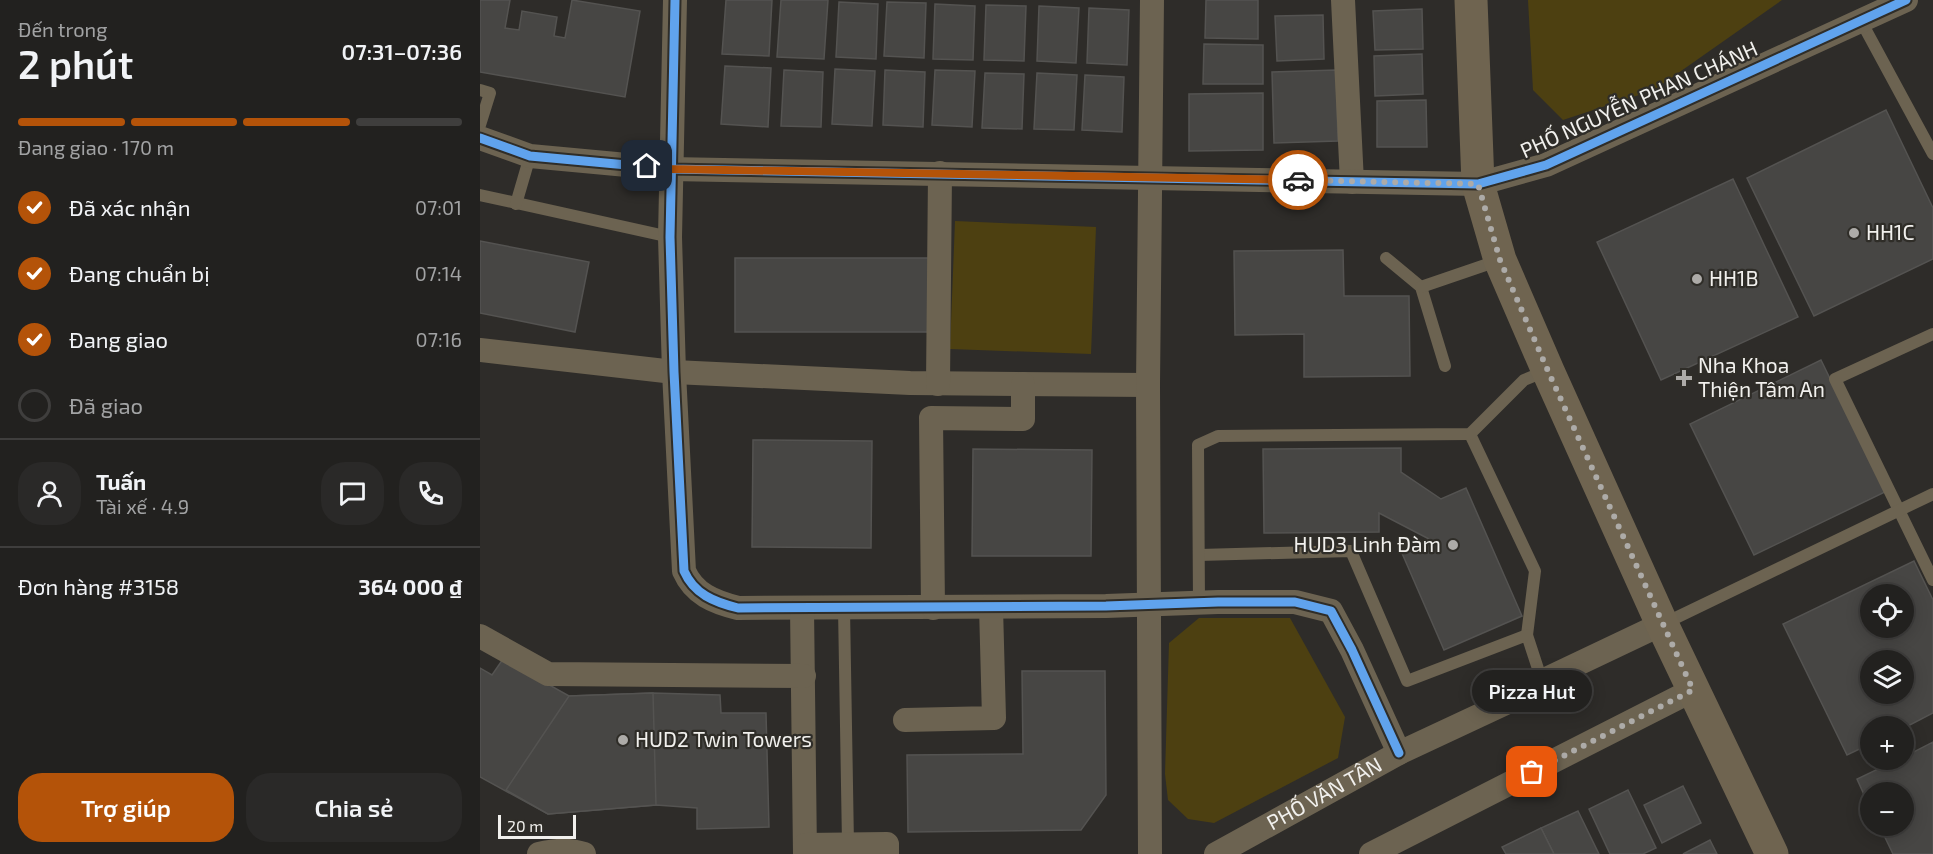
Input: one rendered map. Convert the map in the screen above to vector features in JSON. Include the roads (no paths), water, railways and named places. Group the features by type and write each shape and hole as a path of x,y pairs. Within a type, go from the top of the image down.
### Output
{"street":[{"path":"675,0 670,169 674,372 684,570 686,576 702,595 720,604 738,608 802,609 1295,602 1331,611 1352,650 1399,753"},
{"path":"1150,854 1148,385 1152,0"},
{"path":"1344,0 1352,182"},
{"path":"1470,0 1478,184 1500,260 1662,624 1772,854"},
{"name":"PHỐ NGUYỄN PHAN CHÁNH","path":"480,138 530,156 670,169 1478,184 1546,165 1906,0"},
{"path":"938,384 940,174"},
{"path":"480,350 674,372 938,384 1148,385"},
{"path":"933,608 931,418 1023,419 1023,384"},
{"path":"905,720 994,718 991,607"},
{"path":"802,609 805,849 848,844 887,844 887,854"},
{"name":"PHỐ VĂN TÂN","path":"1216,854 1399,753 1506,703 1542,681 1662,624"},
{"path":"480,636 548,674 804,676"},
{"path":"1371,854 1693,690"},
{"path":"539,854 556,850 584,854"}],"lane":[{"path":"1861,21 1933,154"},
{"path":"480,90 490,93 480,125"},
{"path":"516,204 530,156"},
{"path":"480,195 670,237"},
{"path":"1386,258 1421,287 1445,366"},
{"path":"1421,287 1500,260"},
{"path":"1933,334 1836,379 1933,580"},
{"path":"1199,603 1198,445 1218,436 1470,434 1524,380 1548,371"},
{"path":"1470,434 1535,571 1527,634 1542,681"},
{"path":"1662,624 1933,494"},
{"path":"1199,555 1351,551 1407,681 1527,634"},
{"path":"844,608 848,844"}],"place":[{"name":"HH1C","path":"1854,233"},
{"name":"HH1B","path":"1697,279"},
{"name":"Nha Khoa Thiện Tâm An","path":"1684,378"},
{"name":"HUD3 Linh Đàm","path":"1453,545"},
{"name":"HUD2 Twin Towers","path":"623,740"},
{"name":"Pizza Hut","path":"1532,772"}]}
